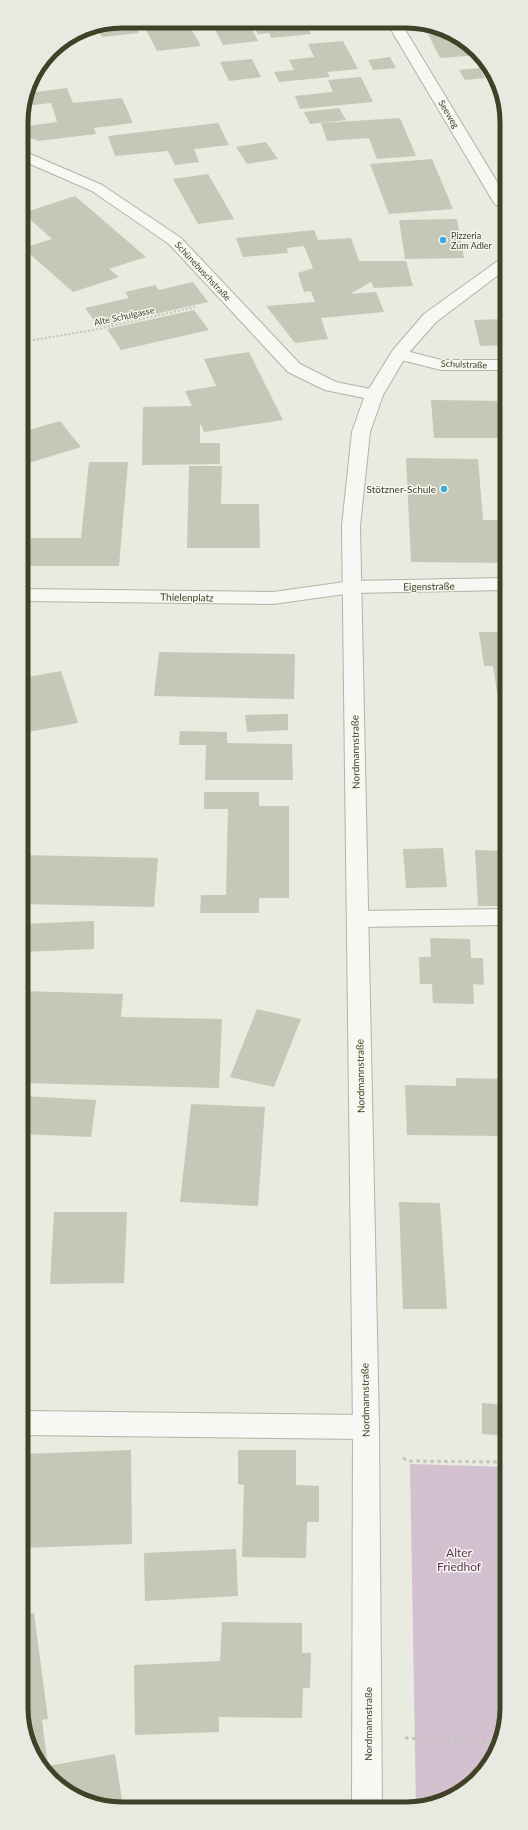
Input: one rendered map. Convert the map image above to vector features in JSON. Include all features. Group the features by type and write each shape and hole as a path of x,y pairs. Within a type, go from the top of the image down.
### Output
{"street":[{"name":"Seeweg","path":"397,28 500,200"},
{"name":"Schünebuschstraße","path":"28,157 97,188 175,241 294,368 331,386 374,395"},
{"name":"Nordmannstraße","path":"368,1802 366,1435 351,526 361,432 374,395 399,354 430,318 500,267"},
{"name":"Schulstraße","path":"399,354 441,365 500,365"},
{"name":"Eigenstraße","path":"352,587 500,584"},
{"name":"Thielenplatz","path":"28,596 274,598 352,587"},
{"path":"358,919 500,917"},
{"path":"28,1423 366,1435"}],"path":[{"name":"Alte Schulgasse","path":"28,341 94,330 230,300"},
{"path":"366,1435 409,1461 500,1462"},
{"path":"368,1738 425,1738 493,1743"}],"green space":[{"name":"Alter Friedhof","path":"410,1464 500,1467 500,1714 495,1738 487,1755 477,1770 468,1779 442,1795 416,1801"}],"building":[{"path":"137,28 139,33 102,37 99,31 110,29"},
{"path":"145,28 191,28 201,46 157,51"},
{"path":"214,28 251,28 258,41 223,45"},
{"path":"255,28 308,28 311,34 271,38 269,33 258,34"},
{"path":"437,33 447,38 458,44 472,56 440,58 428,34"},
{"path":"343,41 358,69 327,72 330,77 279,82 274,72 294,70 289,60 314,57 308,44"},
{"path":"390,57 396,68 373,70 368,60"},
{"path":"252,59 261,77 229,81 220,62"},
{"path":"480,68 485,78 465,80 459,70"},
{"path":"361,77 373,102 300,109 295,96 333,92 328,80"},
{"path":"67,88 73,103 122,98 133,123 94,128 96,134 38,141 28,137 28,126 57,122 51,103 30,105 33,92"},
{"path":"339,108 346,120 310,124 304,112"},
{"path":"400,118 416,156 377,159 369,138 327,141 321,123"},
{"path":"218,123 229,145 194,149 199,162 175,165 168,151 115,156 108,136"},
{"path":"266,142 278,159 247,164 236,147"},
{"path":"432,159 453,209 389,214 370,164"},
{"path":"208,174 234,219 198,224 173,179"},
{"path":"75,196 146,257 109,269 119,277 73,292 28,252 28,246 52,239 28,217 28,211"},
{"path":"457,219 464,258 405,259 399,220"},
{"path":"314,230 318,240 351,238 359,261 406,261 413,286 374,288 371,282 350,294 376,292 384,312 321,318 328,339 295,343 266,306 315,302 311,291 304,292 298,273 313,268 304,246 287,248 288,253 243,257 236,238"},
{"path":"193,282 208,302 99,327 85,308 129,298 125,292 155,285 159,290"},
{"path":"194,310 209,330 121,350 107,329"},
{"path":"500,319 500,345 480,346 474,320"},
{"path":"249,352 283,420 204,432 200,423 200,443 220,443 220,464 142,465 143,407 192,406 185,391 216,386 204,359"},
{"path":"431,400 500,401 500,438 434,438"},
{"path":"60,421 81,447 28,463 28,430"},
{"name":"Stötzner-Schule","path":"406,458 478,459 483,520 500,520 500,563 411,562"},
{"path":"89,462 128,462 119,566 28,566 31,538 81,538"},
{"path":"189,466 222,466 221,504 259,504 260,548 187,548"},
{"path":"479,632 500,632 500,698 498,698 493,666 484,666"},
{"path":"159,652 295,654 294,699 154,696"},
{"path":"61,671 78,723 28,732 28,677"},
{"path":"288,714 288,730 247,732 245,715"},
{"path":"180,731 227,732 227,743 292,744 293,780 205,780 206,745 179,745"},
{"path":"204,792 259,792 259,806 289,806 289,898 259,898 259,913 200,913 201,895 226,895 228,809 204,809"},
{"path":"443,848 447,887 406,888 403,849"},
{"path":"475,850 500,851 500,906 478,906"},
{"path":"28,855 158,858 154,907 28,904"},
{"path":"94,921 94,949 28,952 28,924"},
{"path":"430,938 470,939 471,958 483,958 484,985 473,984 474,1004 433,1003 432,984 420,984 419,957 431,957"},
{"path":"28,991 123,994 121,1017 222,1019 219,1088 28,1083"},
{"path":"257,1009 301,1019 274,1087 230,1077"},
{"path":"456,1078 500,1079 500,1136 407,1135 405,1085 456,1086"},
{"path":"28,1096 96,1100 91,1137 28,1134"},
{"path":"191,1104 265,1107 258,1206 180,1202"},
{"path":"399,1202 440,1203 447,1309 403,1309"},
{"path":"54,1212 127,1212 124,1283 50,1284"},
{"path":"482,1403 500,1404 500,1435 482,1434"},
{"path":"131,1450 132,1544 28,1548 28,1454"},
{"path":"238,1450 296,1450 296,1485 319,1486 319,1522 307,1522 306,1558 242,1557 244,1485 238,1484"},
{"path":"236,1549 238,1596 145,1601 144,1553"},
{"path":"34,1613 48,1719 42,1720 48,1765 35,1744 29,1720 28,1614"},
{"path":"222,1622 302,1623 302,1653 311,1653 310,1688 303,1688 302,1718 219,1717 219,1732 135,1735 134,1665 220,1661"},
{"path":"115,1754 122,1802 104,1800 81,1792 60,1779 49,1766"}],"place":[{"name":"Pizzeria Zum Adler","path":"443,240"},
{"name":"Stötzner-Schule","path":"444,489"}]}
